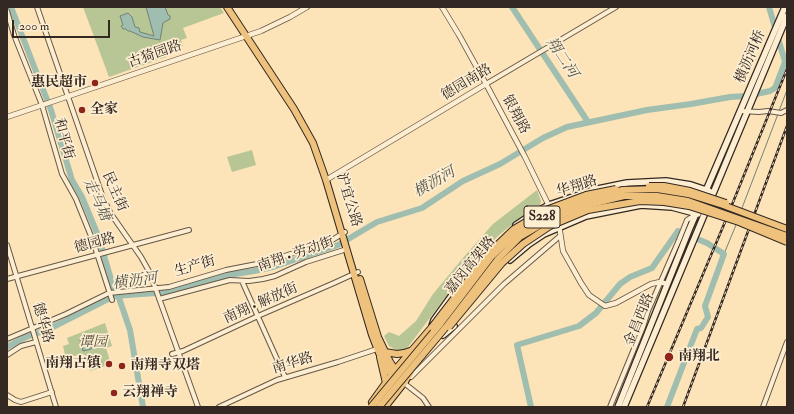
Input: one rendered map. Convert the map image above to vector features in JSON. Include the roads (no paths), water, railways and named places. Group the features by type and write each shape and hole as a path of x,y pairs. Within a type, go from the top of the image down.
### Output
{"main road":[{"name":"沪宜公路","path":"227,7 248,35 307,124 315,140 380,351 393,372 404,383"},
{"name":"沪宜公路","path":"232,7 248,35"},
{"path":"784,15 785,7"},
{"name":"横沥河桥","path":"744,110 784,22 784,15"},
{"name":"横沥河桥","path":"744,110 784,15"},
{"path":"696,213 744,110"},
{"path":"443,335 451,328 504,264 529,244 560,226 586,216 641,205 672,207 703,215 744,110"},
{"path":"432,327 434,320 487,251 512,228 549,205 592,190 626,183 666,181 690,185 712,193"},
{"name":"华翔路","path":"393,372 432,327 488,253 514,229 546,210 586,195 624,187 664,186 690,191 787,226"},
{"name":"嘉闵高架路","path":"370,407 441,323 492,256 516,233 546,215 586,199 608,193 623,190 657,189 688,194 723,205 787,229"},
{"name":"嘉闵高架路","path":"379,407 446,327 498,259 520,238 549,220 587,205 624,196 657,196 688,201 787,236"},
{"name":"华翔路","path":"404,383 502,263 523,244 550,226 588,210 640,201 664,202 696,208 739,222 787,242"},
{"name":"金昌西路","path":"618,407 667,284 681,241 696,213"},
{"name":"金昌西路","path":"624,407 703,215"},
{"path":"386,383 380,351 404,353 412,351"},
{"path":"370,407 393,372"},
{"path":"393,372 399,389"},
{"path":"385,407 404,383"}],"street":[{"name":"民主街","path":"37,7 103,198 111,214 145,264 159,299"},
{"name":"古猗园路","path":"7,117 273,26 307,7"},
{"name":"银翔路","path":"442,7 459,35 525,157 560,226 560,236 563,250 589,295 605,306 616,303 651,284 660,282"},
{"name":"德园南路","path":"327,179 616,7"},
{"name":"和平街","path":"7,11 14,35 43,105 62,174 102,253 112,295"},
{"path":"744,110 781,113 787,110"},
{"name":"德园路","path":"7,279 189,230"},
{"name":"生产街","path":"7,339 112,295 169,287 226,270 262,263 329,242 344,235"},
{"path":"429,407 419,395 404,383 504,284 560,236"},
{"path":"610,407 643,328 648,311 660,282 681,241"},
{"name":"德华路","path":"7,245 56,407"},
{"name":"南翔 • 劳动街","path":"159,299 230,280 253,281 269,278 347,246"},
{"name":"南翔 • 解放街","path":"172,354 179,353 356,273"},
{"path":"242,281 285,377"},
{"path":"660,282 667,284"},
{"path":"159,299 198,407"},
{"path":"7,355 21,346 36,342"},
{"path":"763,407 787,342"},
{"name":"南华路","path":"218,407 285,377 380,351"},
{"path":"7,395 21,402 52,392"}],"waterway":[{"name":"走马塘","path":"11,7 51,110 72,180 82,197 99,238 114,290 118,295 130,330 143,407"},
{"name":"翔二河","path":"512,7 588,122"},
{"name":"横沥河","path":"7,347 26,337 49,329 114,296 176,290 229,275 273,267 338,245 377,222 422,208 463,181 500,164 543,138 567,127 647,110 730,97 747,96 770,91 775,88 785,62 769,7"},
{"path":"779,111 787,90"},
{"path":"742,208 778,114"},
{"path":"724,254 736,225"},
{"path":"531,407 517,345 579,326 596,313 620,284 630,277 652,268 678,231 707,243 724,254 705,306 708,317 701,328 697,329 667,407"}],"railway":[{"path":"647,407 725,222 787,69"},
{"path":"683,407 787,126"}],"place":[{"name":"惠民超市","path":"95,83"},
{"name":"全家","path":"82,110"},
{"name":"南翔北","path":"669,357"},
{"name":"南翔古镇","path":"109,364"},
{"name":"南翔寺双塔","path":"122,366"},
{"name":"云翔禅寺","path":"114,393"}],"park label":[{"name":"谭园","path":"93,343"}]}
